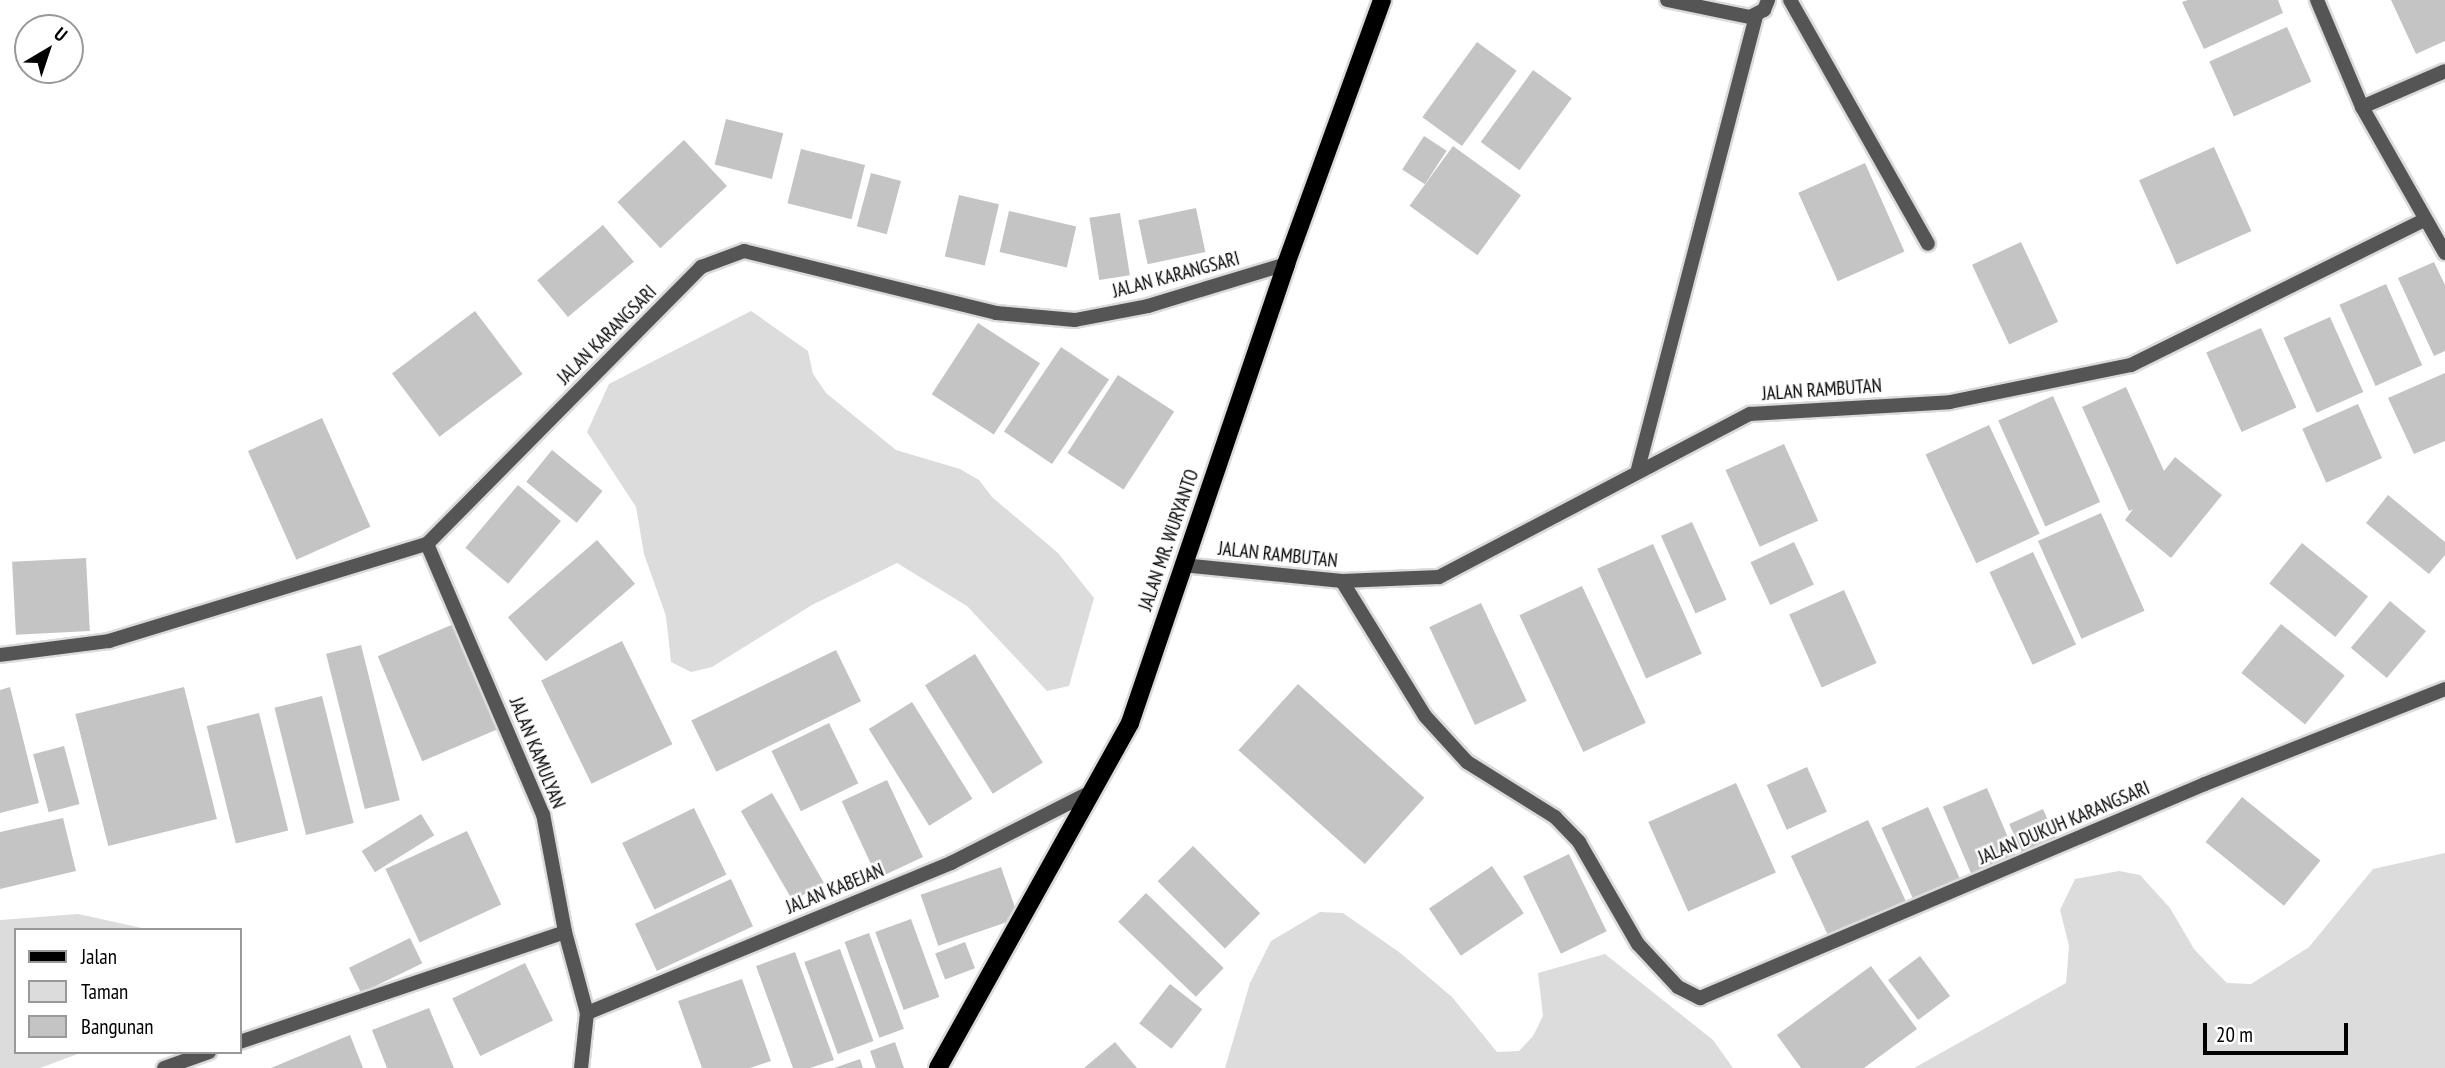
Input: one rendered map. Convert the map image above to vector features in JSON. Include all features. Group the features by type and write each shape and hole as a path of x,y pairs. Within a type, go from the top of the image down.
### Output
{"main road":[{"name":"JALAN MR. WURYANTO","path":"938,1068 1130,723 1286,264 1382,0"}],"street":[{"path":"1667,0 1756,15"},
{"path":"1638,469 1756,15 1768,0"},
{"path":"1790,0 1928,244"},
{"path":"2317,0 2362,107 2445,253"},
{"path":"2362,107 2445,71"},
{"name":"JALAN RAMBUTAN","path":"1182,565 1342,581 1439,577 1638,469 1750,414 1950,402 2131,365 2425,220"},
{"name":"JALAN KARANGSARI","path":"0,656 109,641 428,544 701,267 744,251 996,313 1075,320 1148,306 1286,264"},
{"name":"JALAN KAMULYAN","path":"428,544 543,814 565,932 587,1013 580,1068"},
{"name":"JALAN DUKUH KARANGSARI","path":"1342,581 1425,716 1467,762 1555,817 1579,842 1638,944 1678,987 1700,998 2205,784 2445,689"},
{"name":"JALAN KABEJAN","path":"587,1013 951,863 1094,791"},
{"path":"242,1041 565,932"},
{"path":"164,1068 203,1054"}],"green space":[{"path":"751,311 808,351 813,374 826,393 896,450 960,469 979,480 992,497 1058,553 1094,598 1069,686 1047,691 967,606 897,563 812,605 712,667 691,672 671,662 666,616 644,554 636,507 587,432 609,384"},
{"path":"2445,853 2445,1068 1914,1068 2066,983 2069,946 2060,910 2075,879 2119,871 2140,875 2170,908 2194,949 2227,983 2251,984 2309,947 2373,869"},
{"path":"1320,912 1343,913 1399,952 1452,997 1497,1052 1519,1051 1533,1036 1543,1016 1538,973 1605,954 1713,1040 1733,1068 1225,1068 1250,983 1271,941"},
{"path":"78,914 142,928 14,928 14,1054 78,1054 40,1068 0,1068 0,920"}],"building":[{"path":"2278,0 2283,13 2204,49 2182,2"},
{"path":"2391,0 2445,0 2445,41 2416,54"},
{"path":"2287,27 2311,82 2234,116 2209,62"},
{"path":"1477,42 1517,71 1462,146 1422,117"},
{"path":"1533,70 1572,98 1520,170 1481,142"},
{"path":"726,119 783,133 772,179 715,165"},
{"path":"1424,136 1447,151 1425,184 1402,170"},
{"path":"684,140 727,186 660,248 617,202"},
{"path":"1453,146 1521,195 1477,255 1410,206"},
{"path":"2214,147 2251,231 2177,264 2139,180"},
{"path":"801,149 865,165 851,219 787,203"},
{"path":"1865,163 1904,252 1838,281 1798,193"},
{"path":"871,173 901,181 887,234 857,226"},
{"path":"959,195 999,204 985,266 945,256"},
{"path":"1196,208 1205,252 1148,264 1138,220"},
{"path":"1009,211 1076,227 1067,267 1000,252"},
{"path":"1120,213 1130,275 1099,280 1089,218"},
{"path":"603,225 634,262 568,317 537,280"},
{"path":"2021,242 2058,322 2009,345 1972,265"},
{"path":"2434,262 2445,285 2445,351 2434,356 2398,278"},
{"path":"2386,284 2422,365 2376,386 2339,305"},
{"path":"475,311 523,374 439,437 392,374"},
{"path":"2330,317 2363,392 2317,413 2283,338"},
{"path":"978,323 1040,363 994,435 932,394"},
{"path":"2261,328 2296,407 2242,432 2206,352"},
{"path":"1061,347 1109,379 1052,464 1004,432"},
{"path":"2445,373 2445,441 2414,454 2388,398"},
{"path":"1118,375 1174,411 1124,489 1067,453"},
{"path":"2126,387 2164,471 2175,457 2222,495 2171,558 2125,520 2133,509 2129,511 2082,407"},
{"path":"2053,396 2100,502 2045,526 1998,420"},
{"path":"2358,404 2382,458 2326,483 2302,429"},
{"path":"322,418 370,527 296,560 248,451"},
{"path":"1989,425 2040,534 1976,563 1926,455"},
{"path":"1784,444 1818,521 1760,547 1726,470"},
{"path":"552,450 603,491 577,523 526,482"},
{"path":"518,485 561,521 508,584 465,548"},
{"path":"2388,495 2445,542 2445,555 2429,574 2366,523"},
{"path":"2101,513 2145,611 2081,639 2038,541"},
{"path":"1692,522 1727,600 1696,613 1661,536"},
{"path":"597,540 635,584 546,661 508,617"},
{"path":"1794,542 1814,585 1770,605 1750,562"},
{"path":"2302,543 2368,596 2335,637 2269,583"},
{"path":"1653,544 1702,654 1646,678 1597,569"},
{"path":"2033,552 2076,644 2033,665 1989,572"},
{"path":"86,558 90,631 16,635 12,562"},
{"path":"1582,586 1646,723 1583,752 1519,615"},
{"path":"1844,590 1877,663 1822,687 1789,614"},
{"path":"2390,601 2426,631 2387,678 2351,648"},
{"path":"1481,603 1527,701 1475,725 1429,627"},
{"path":"456,623 501,728 422,761 378,656"},
{"path":"2281,624 2345,676 2305,725 2241,673"},
{"path":"622,641 672,744 592,784 541,680"},
{"path":"361,645 400,800 365,809 326,654"},
{"path":"836,650 861,701 716,772 691,721"},
{"path":"975,654 1043,763 993,794 925,685"},
{"path":"1298,684 1424,798 1365,864 1238,750"},
{"path":"10,687 39,803 0,813 0,690"},
{"path":"184,687 217,819 108,846 75,714"},
{"path":"322,696 354,823 306,835 274,708"},
{"path":"912,702 972,799 929,826 869,729"},
{"path":"259,713 288,830 236,843 207,726"},
{"path":"829,723 858,783 801,811 771,751"},
{"path":"64,746 80,804 49,812 33,754"},
{"path":"1807,767 1827,812 1787,830 1767,785"},
{"path":"887,780 923,857 878,878 842,801"},
{"path":"1736,783 1776,873 1688,912 1648,822"},
{"path":"1987,788 2016,855 1971,874 1943,807"},
{"path":"772,793 824,883 793,901 741,811"},
{"path":"2242,797 2320,861 2284,906 2205,842"},
{"path":"1928,807 1961,881 1914,902 1881,828"},
{"path":"694,808 726,875 655,910 622,843"},
{"path":"2043,809 2059,845 2025,860 2009,824"},
{"path":"421,814 434,835 375,872 362,851"},
{"path":"63,818 76,871 0,889 0,832"},
{"path":"1868,820 1906,902 1829,937 1791,856"},
{"path":"467,831 501,904 420,942 385,869"},
{"path":"1193,846 1260,913 1225,949 1158,881"},
{"path":"1569,854 1607,931 1561,954 1523,876"},
{"path":"1492,866 1524,913 1461,956 1429,908"},
{"path":"1001,867 1019,918 938,946 921,895"},
{"path":"731,879 753,926 657,971 635,924"},
{"path":"1146,893 1224,968 1196,997 1118,922"},
{"path":"911,919 939,997 904,1010 875,932"},
{"path":"869,933 904,1029 879,1038 845,942"},
{"path":"410,938 422,963 361,993 349,968"},
{"path":"965,942 975,968 945,980 935,953"},
{"path":"840,949 874,1041 838,1054 804,962"},
{"path":"795,952 834,1060 810,1068 793,1068 756,966"},
{"path":"1920,956 1950,996 1918,1020 1888,980"},
{"path":"525,963 553,1021 480,1056 452,999"},
{"path":"1871,966 1917,1029 1864,1068 1801,1068 1777,1035"},
{"path":"742,979 771,1061 750,1068 702,1068 678,1001"},
{"path":"1170,984 1202,1009 1172,1049 1139,1023"},
{"path":"429,1008 454,1068 387,1068 372,1030"},
{"path":"350,1035 363,1068 271,1068"},
{"path":"895,1042 904,1068 876,1068 870,1051"},
{"path":"1115,1042 1137,1068 1084,1068"},
{"path":"860,1059 863,1068 834,1068"}]}
